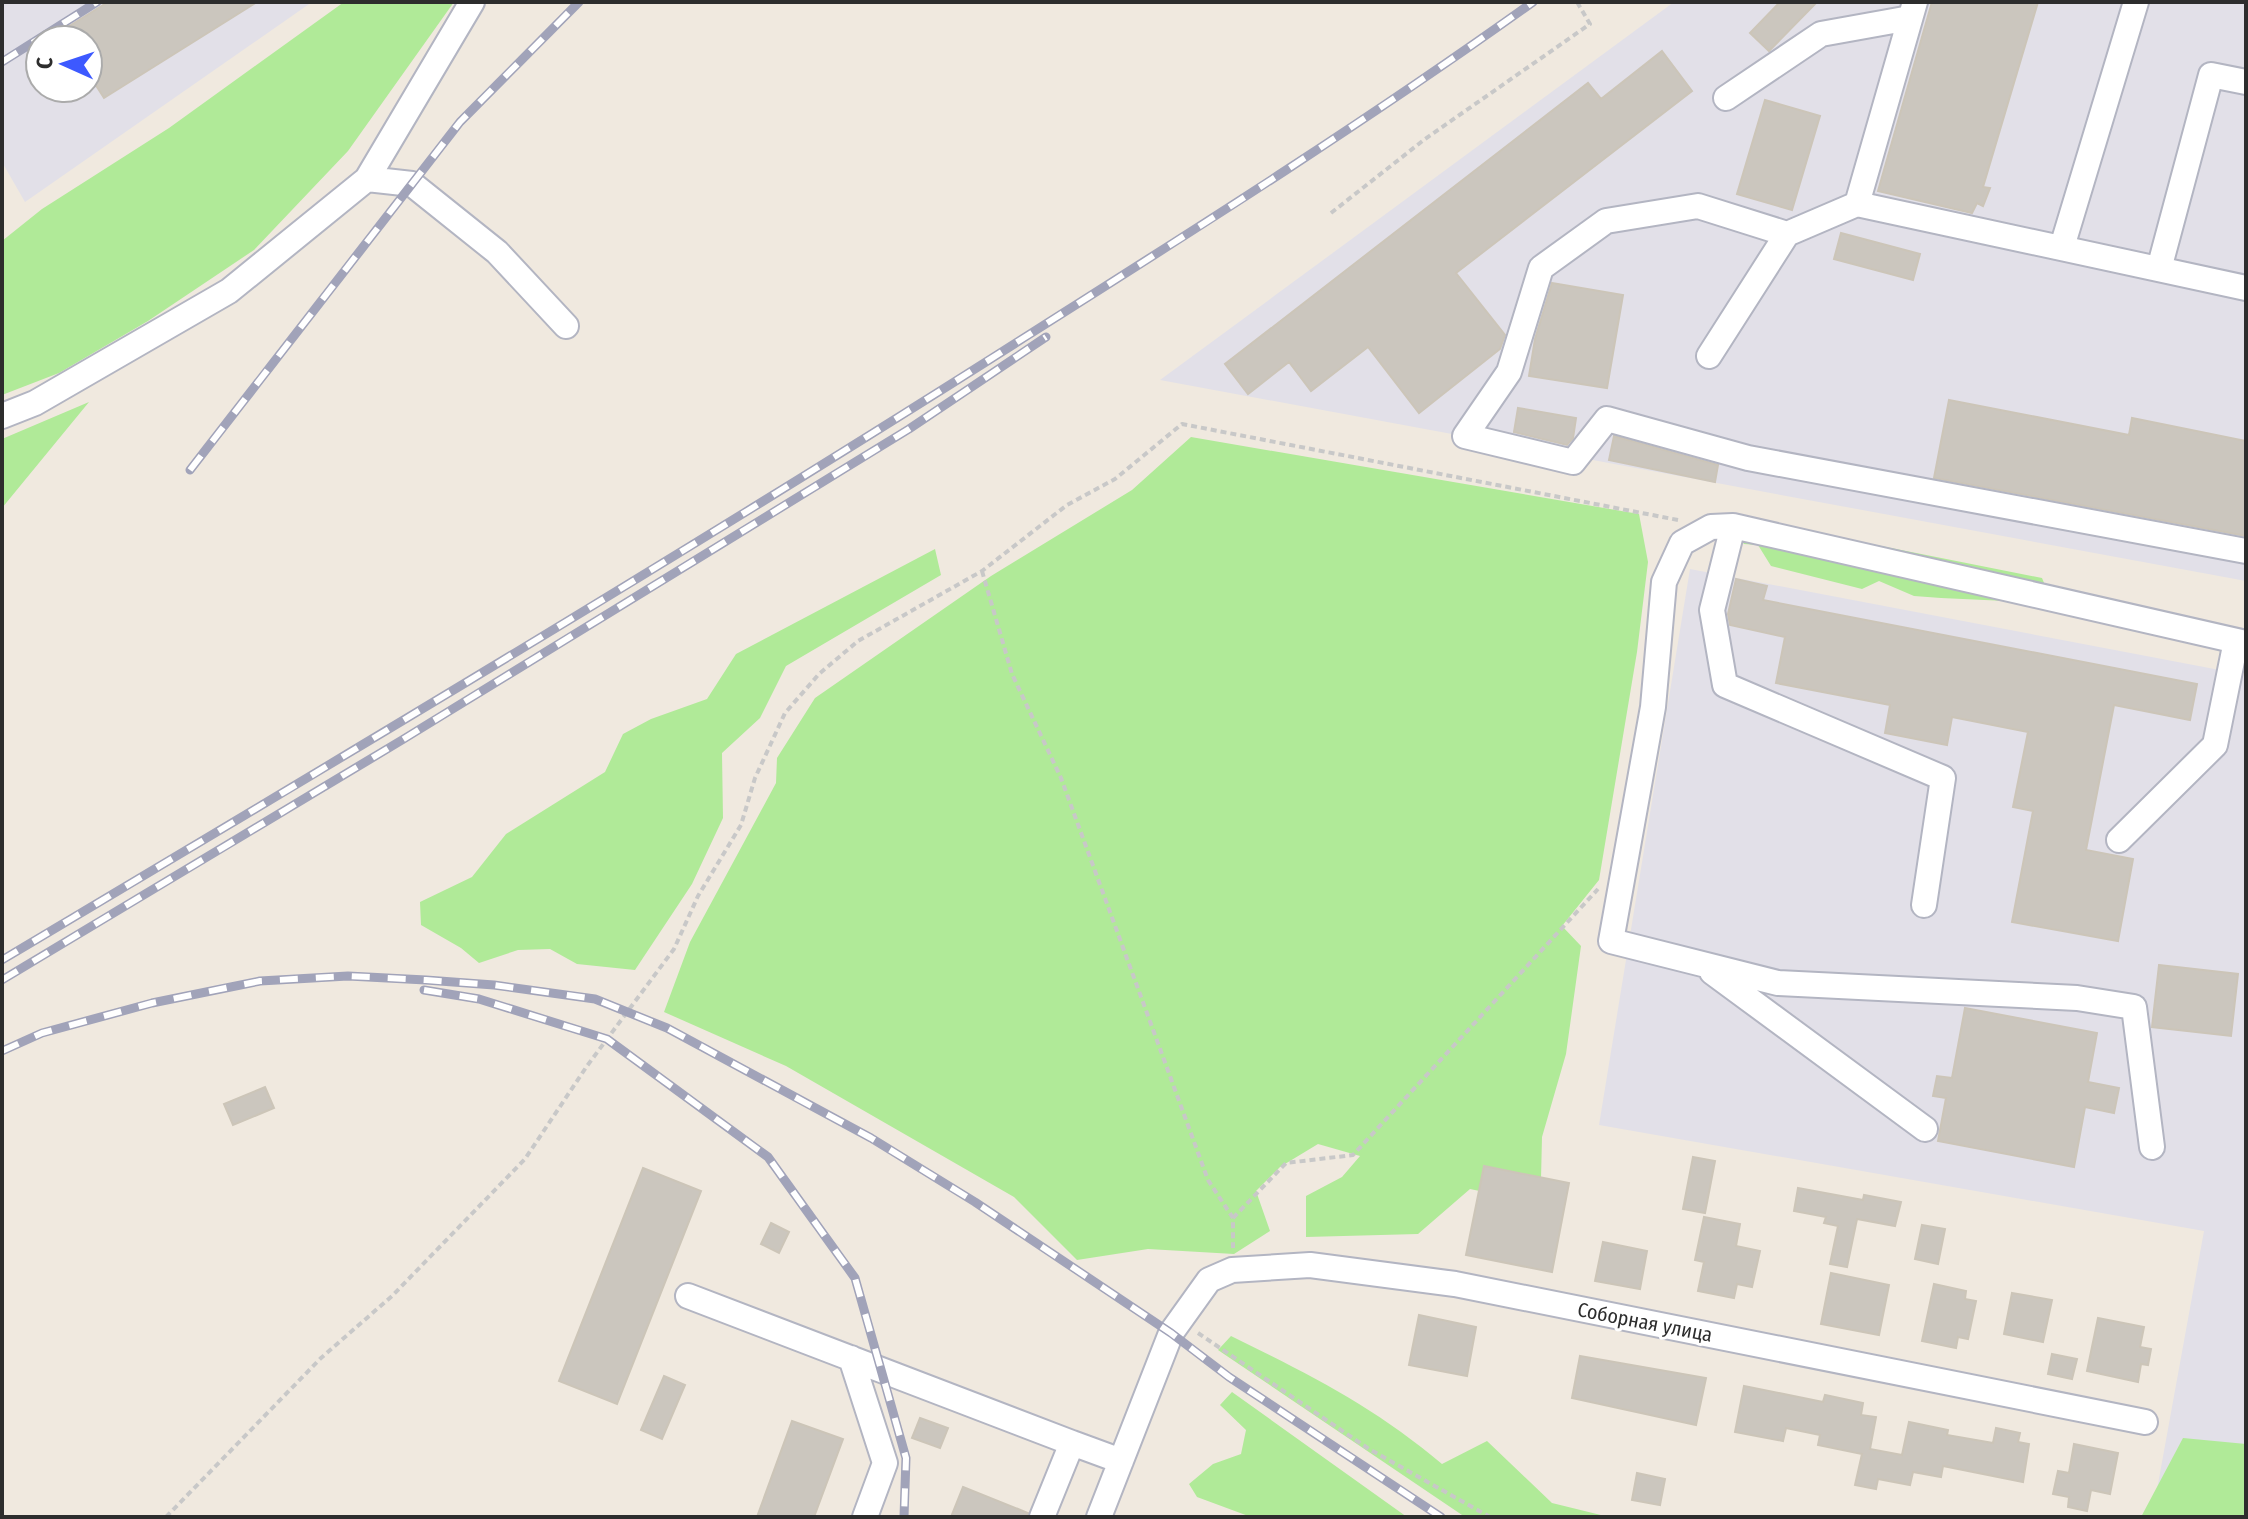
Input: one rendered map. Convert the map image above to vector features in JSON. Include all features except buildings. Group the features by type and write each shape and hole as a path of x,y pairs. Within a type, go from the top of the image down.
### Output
{"street":[{"path":"2,416 35,403 229,291 367,179 472,2"},
{"path":"2062,247 2136,2"},
{"path":"1857,204 1913,10"},
{"path":"1726,98 1821,34 1913,10"},
{"path":"2159,269 2211,75 2246,82"},
{"path":"367,179 412,184 497,252 566,326"},
{"path":"1709,356 1787,234 1857,204 2246,288"},
{"path":"1787,234 1698,206 1606,221 1541,268 1509,372 1465,436 1573,462 1607,419 1748,458 2246,551"},
{"path":"1733,526 1712,610 1725,685 1943,778 1924,905"},
{"path":"2119,840 2215,745 2241,642 1733,526 1711,527 1682,543 1664,582 1653,707 1611,941 1778,983 2077,998 2134,1007 2152,1147"},
{"path":"1701,963 1925,1129"},
{"name":"Соборная улица","path":"1232,1270 1310,1265 1455,1284 2145,1422"},
{"path":"1099,1517 1174,1326 1209,1280 1232,1270"},
{"path":"688,1296 1121,1461"},
{"path":"851,1358 885,1463 865,1517"},
{"path":"1042,1517 1072,1443"}],"path":[{"path":"1331,213 1425,139 1590,24 1577,2"},
{"path":"166,1517 321,1358 392,1296 525,1159 587,1066 674,949 698,896 741,825 755,778 785,713 819,674 858,641 982,571 1067,505 1115,479 1182,424 1691,521"},
{"path":"982,571 1012,674 1061,778 1208,1180 1233,1218 1232,1270"},
{"path":"1233,1218 1286,1163 1353,1155 1627,857"},
{"path":"1174,1326 1369,1449 1490,1517"}],"shaded area":[{"path":"2,2 312,2 25,202 2,162"},
{"path":"1674,2 2246,2 2246,581 1160,380"},
{"path":"1690,569 2246,675 2246,1517 2152,1517 2204,1231 1599,1125"}],"green space":[{"path":"344,2 454,2 348,151 254,250 148,321 59,373 2,395 2,241 42,209 169,128"},
{"path":"89,402 2,508 2,439"},
{"path":"1191,437 1639,514 1648,562 1637,652 1599,880 1562,926 1581,946 1566,1054 1542,1137 1541,1179 1513,1198 1470,1189 1418,1234 1306,1237 1306,1196 1342,1177 1360,1156 1318,1144 1280,1167 1256,1191 1270,1231 1234,1254 1148,1249 1077,1260 1014,1197 786,1066 664,1012 690,942 776,783 777,758 815,698 991,576 1132,490"},
{"path":"1736,534 1826,535 2042,578 2047,590 2028,602 1914,596 1879,581 1862,589 1771,566 1758,545 1744,544"},
{"path":"935,549 941,575 786,666 760,718 722,753 723,818 692,884 635,970 577,964 550,949 518,950 479,963 461,948 421,925 420,902 472,877 506,834 605,772 623,734 651,719 707,699 736,654"},
{"path":"1231,1336 1341,1393 1442,1464 1487,1441 1552,1503 1609,1517 1465,1517 1218,1350"},
{"path":"1232,1392 1407,1517 1251,1517 1197,1497 1189,1484 1213,1464 1241,1454 1246,1430 1220,1405"},
{"path":"2183,1438 2246,1444 2246,1517 2141,1517"}],"railway":[{"path":"2,62 97,2"},
{"path":"190,470 460,122 579,2"},
{"path":"2,960 520,650 906,413 1286,170 1533,2"},
{"path":"2,980 402,740 909,429 1046,337"},
{"path":"2,1051 42,1033 152,1003 260,981 348,976 426,980 494,985 595,999 667,1028 871,1138 975,1202 1171,1333 1229,1377 1441,1517"},
{"path":"424,990 479,999 607,1039 768,1157 855,1278 906,1458 904,1517"}]}
